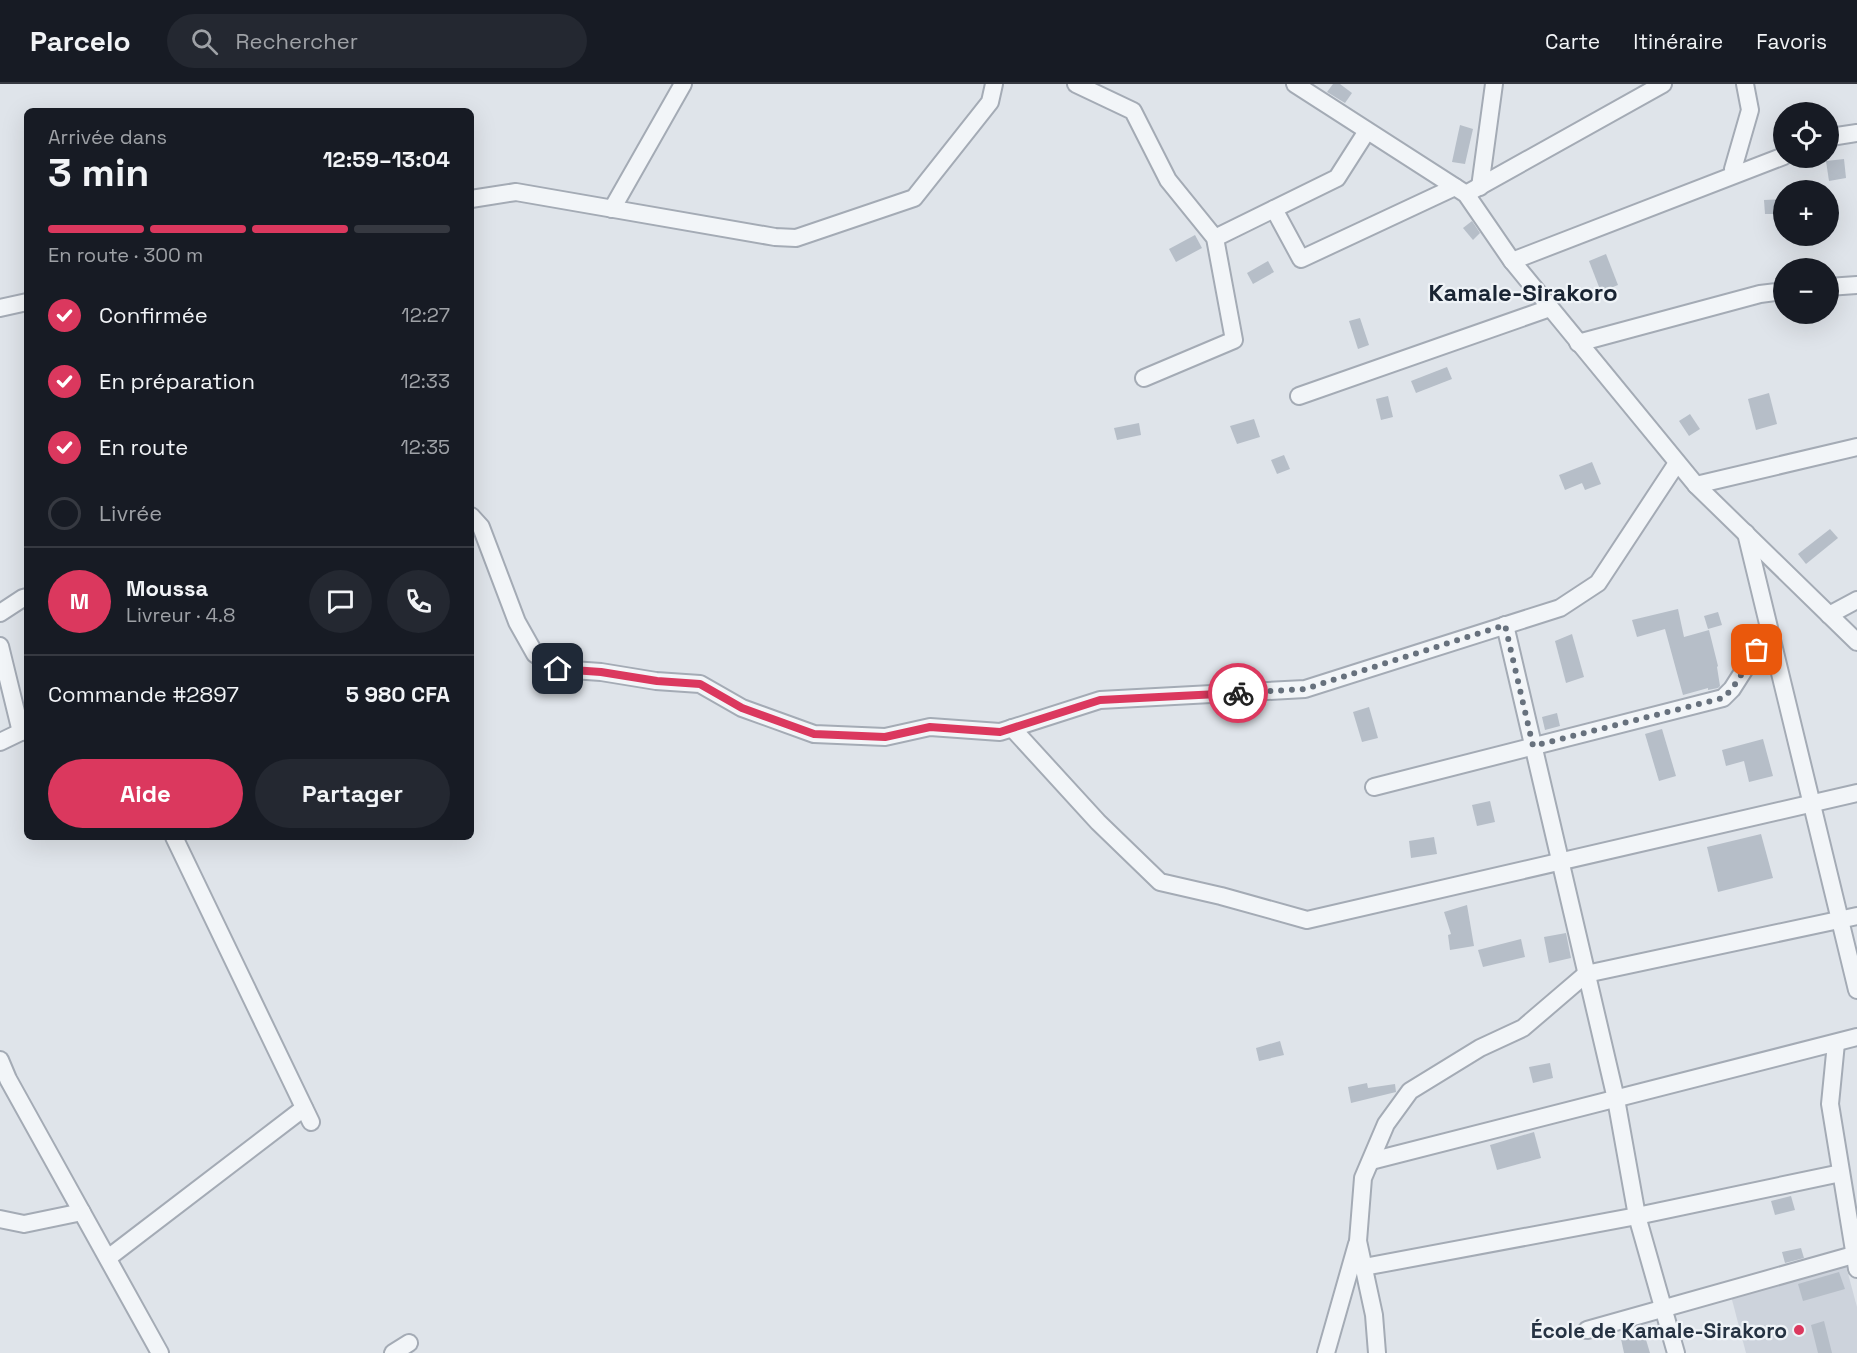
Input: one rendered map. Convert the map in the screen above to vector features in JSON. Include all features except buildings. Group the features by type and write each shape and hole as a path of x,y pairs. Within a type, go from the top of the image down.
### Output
{"street":[{"path":"612,209 683,84"},
{"path":"474,199 516,192 775,237 796,238 914,198 990,102 994,84"},
{"path":"1076,84 1133,111 1168,180 1215,238 1234,340 1143,378"},
{"path":"1295,84 1467,189 1512,261 1677,463 1696,485 1857,642"},
{"path":"1467,189 1494,84"},
{"path":"1274,208 1301,259 1467,189 1663,84"},
{"path":"1733,169 1750,110 1745,84"},
{"path":"1215,238 1337,178 1367,130"},
{"path":"1839,136 1857,133"},
{"path":"1512,261 1773,160"},
{"path":"1839,286 1857,285"},
{"path":"1578,343 1773,292"},
{"path":"0,308 24,303"},
{"path":"1299,396 1550,308"},
{"path":"1696,485 1857,447"},
{"path":"474,519 481,527 517,622 535,654 558,669 700,684 742,708 814,734 885,737 930,727 1000,732 1100,700 1305,689 1560,608 1598,584 1677,463"},
{"path":"1746,533 1857,990"},
{"path":"0,613 24,598"},
{"path":"1829,615 1857,600"},
{"path":"1505,625 1616,1099 1637,1216 1676,1353"},
{"path":"1374,787 1723,698 1732,689 1769,631"},
{"path":"0,646 24,730 0,742"},
{"path":"1012,728 1098,822 1160,882 1307,920 1857,793"},
{"path":"108,1258 308,1115 175,840"},
{"path":"1326,1353 1358,1240 1364,1179 1386,1124 1410,1091 1480,1048 1522,1028 1586,974 1857,916"},
{"path":"1371,1161 1857,1037"},
{"path":"1587,1330 1856,1260 1830,1104 1836,1042"},
{"path":"0,1060 4,1078 160,1353"},
{"path":"1364,1267 1637,1216 1841,1173"},
{"path":"0,1219 24,1224 82,1212"},
{"path":"1358,1240 1374,1315 1377,1353"},
{"path":"393,1353 409,1343"}],"shaded area":[{"name":"École de Kamale-Sirakoro","path":"1846,1266 1857,1307 1857,1353 1746,1353 1731,1296"}],"way so far":[{"path":"1238,693 1305,689 1505,625 1533,746 1723,698 1732,689 1757,650"}],"place":[{"name":"École de Kamale-Sirakoro","path":"1799,1330"}],"district":[{"name":"Kamale-Sirakoro","path":"1523,292"}],"route":[{"path":"558,669 700,684 742,708 814,734 885,737 930,727 1000,732 1100,700 1238,693"}]}
